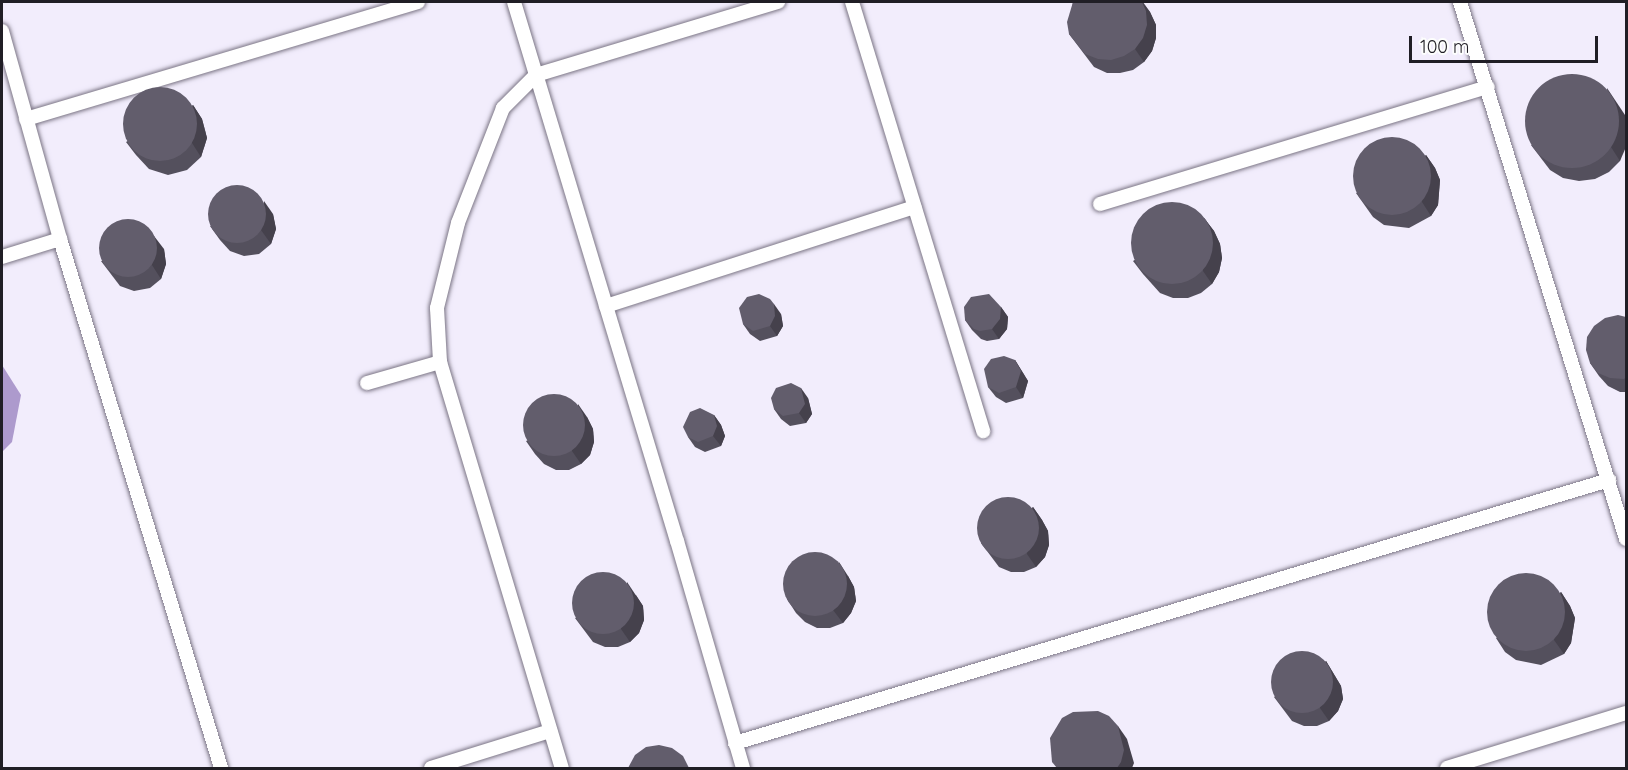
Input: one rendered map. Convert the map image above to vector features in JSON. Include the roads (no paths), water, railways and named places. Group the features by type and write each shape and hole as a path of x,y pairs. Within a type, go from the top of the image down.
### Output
{"lane":[{"path":"26,119 418,2"},
{"path":"514,2 743,768"},
{"path":"562,768 440,362 437,308 458,223 503,108 536,75 778,2"},
{"path":"852,2 983,431"},
{"path":"1460,2 1626,539"},
{"path":"2,31 60,239 221,768"},
{"path":"1100,204 1488,87"},
{"path":"606,306 914,207"},
{"path":"2,257 60,239"},
{"path":"367,383 440,362"},
{"path":"735,744 1609,480"},
{"path":"1447,768 1626,713"},
{"path":"431,768 550,731"}]}
